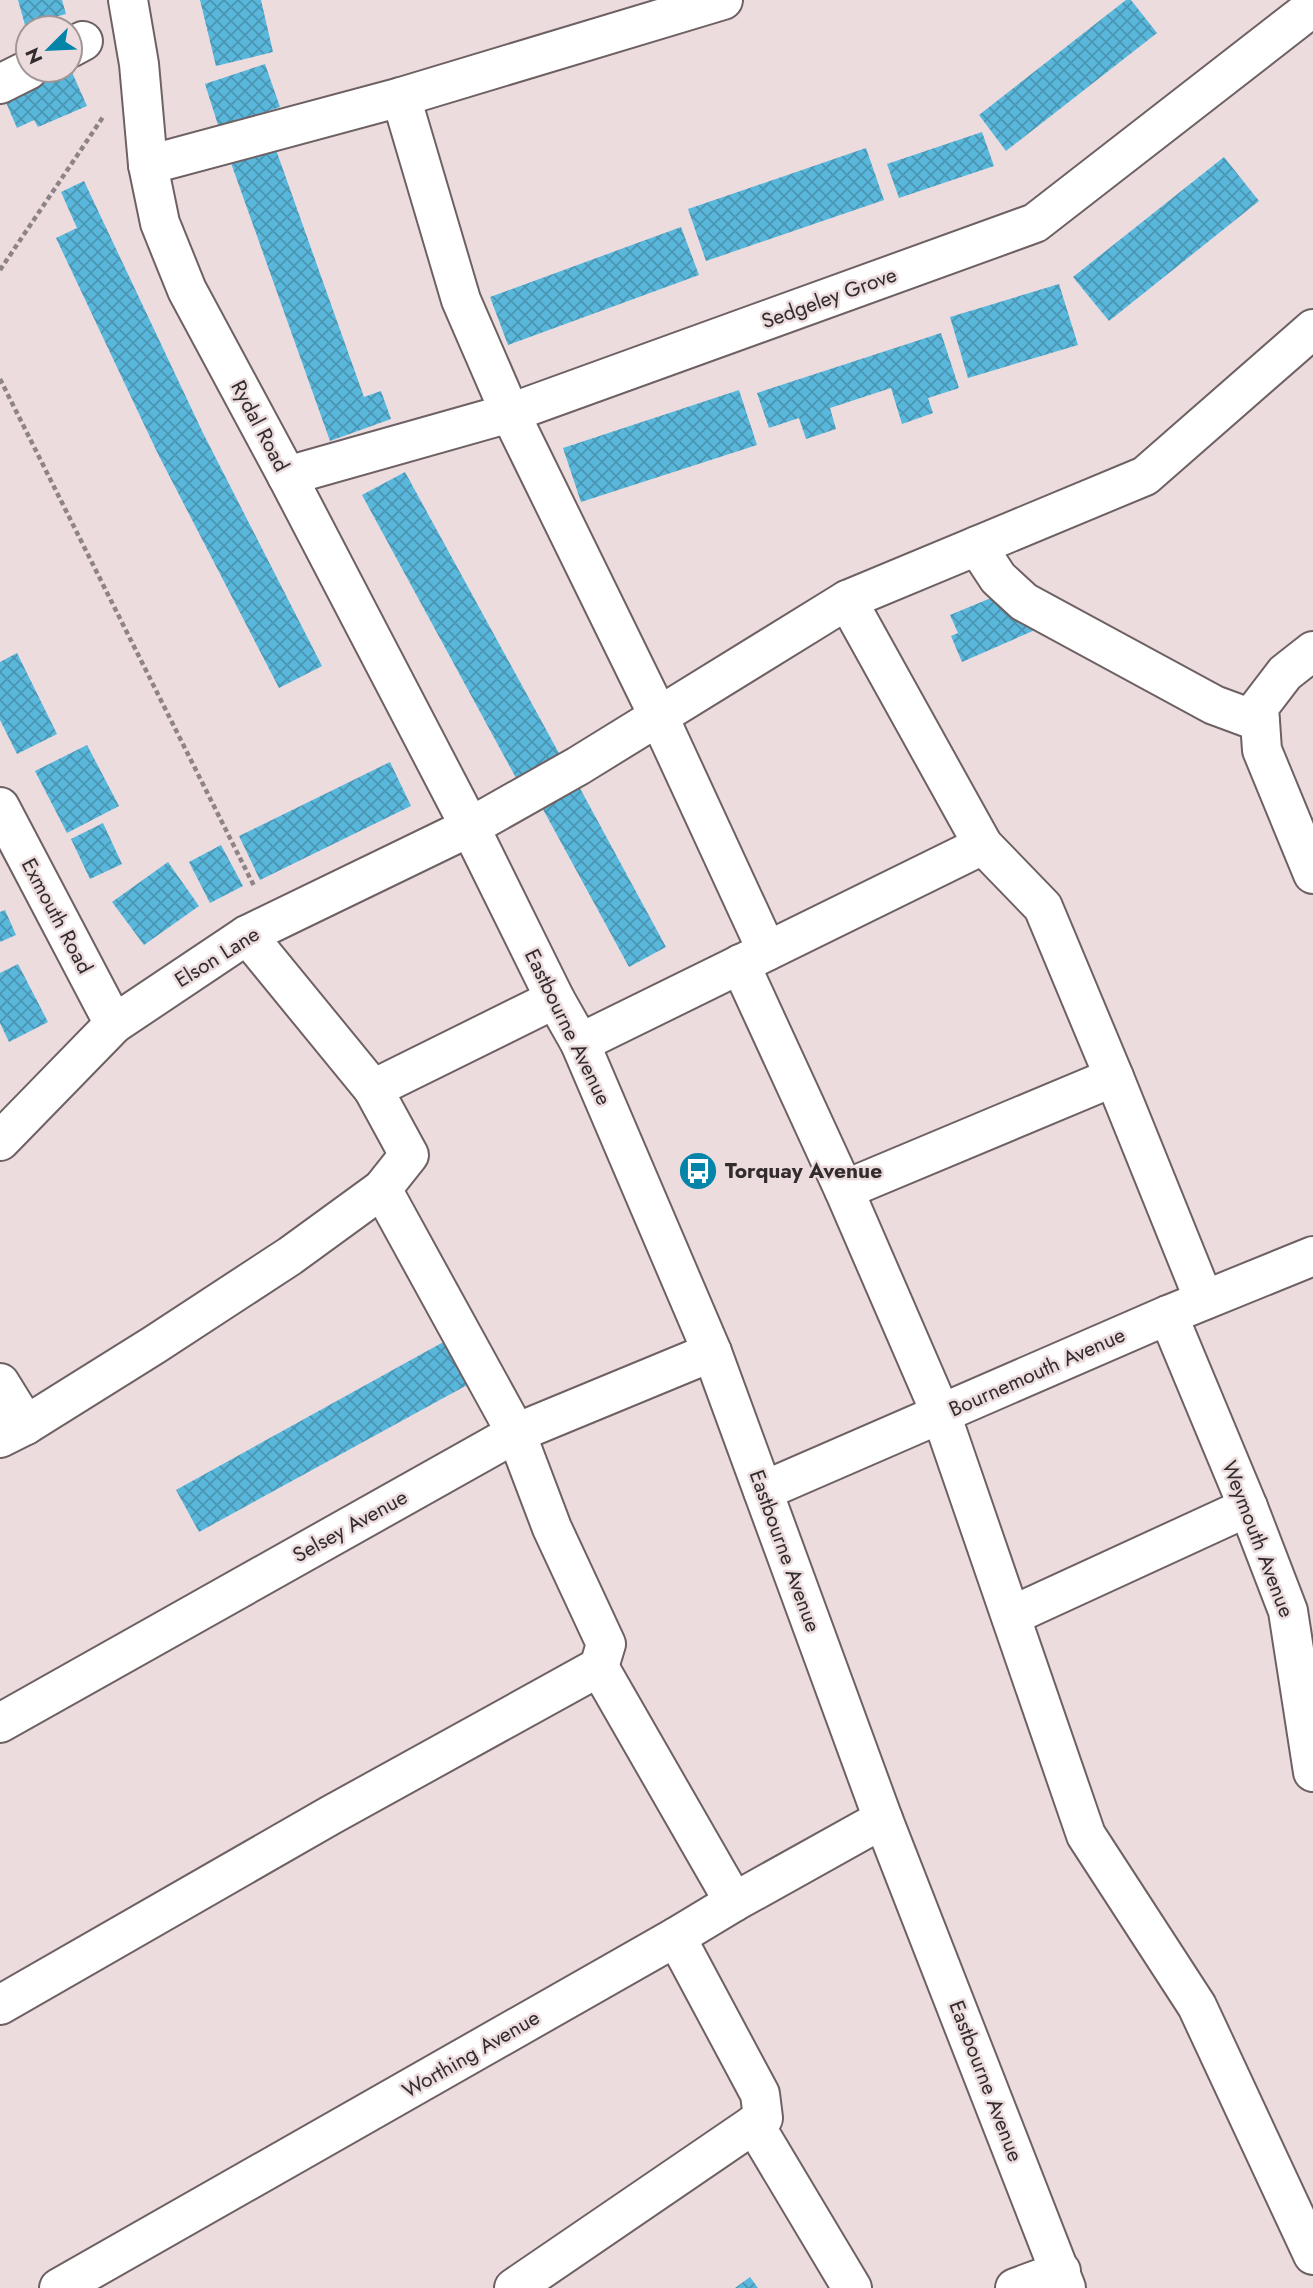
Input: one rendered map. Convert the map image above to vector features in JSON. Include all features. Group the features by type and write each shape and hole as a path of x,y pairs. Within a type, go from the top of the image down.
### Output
{"street":[{"name":"Rydal Road","path":"128,0 139,64 148,165 160,223 187,290 470,827"},
{"path":"148,165 401,97 723,0"},
{"name":"Sedgeley Grove","path":"287,476 510,413 1035,223 1313,7"},
{"path":"401,97 461,300 510,413 658,715 844,1190 941,1414 1086,1835 1197,2006 1313,2255"},
{"name":"Elson Lane","path":"0,1141 114,1024 260,929 470,827 578,766 847,600 1145,476 1313,329"},
{"path":"977,546 998,578 1024,602 1214,705 1260,722"},
{"path":"847,600 983,845 1043,907 1204,1300"},
{"path":"1313,651 1285,673 1259,708 1262,750 1313,874"},
{"name":"Exmouth Road","path":"0,807 114,1024"},
{"name":"Eastbourne Avenue","path":"470,827 555,999 580,1043 712,1352 883,1819 1063,2280"},
{"path":"580,1043 983,845"},
{"path":"0,1384 13,1432 290,1256 382,1189 409,1155 373,1089 260,929"},
{"path":"373,1089 555,999"},
{"path":"844,1190 1114,1077"},
{"path":"0,2006 331,1815 599,1667 606,1644 552,1528 516,1433 382,1189"},
{"name":"Bournemouth Avenue","path":"763,1491 1168,1315 1313,1256"},
{"name":"Weymouth Avenue","path":"1168,1315 1289,1611 1313,1772"},
{"name":"Selsey Avenue","path":"0,1723 516,1433 712,1352"},
{"path":"1011,1616 1248,1507"},
{"path":"599,1667 734,1902"},
{"name":"Worthing Avenue","path":"58,2288 883,1819"},
{"path":"514,2288 763,2118 760,2094 676,1937"},
{"path":"754,2124 852,2288"},
{"path":"1015,2288 1063,2280"}],"path":[{"path":"0,270 139,64"},
{"path":"0,379 260,929"}],"building":[{"path":"18,0 62,0 66,14 22,14"},
{"path":"200,0 261,0 273,52 216,66"},
{"path":"1126,0 1131,0 1157,33 1006,151 979,115"},
{"path":"265,64 280,107 219,128 205,84"},
{"path":"15,84 77,84 87,106 38,127 34,120 17,128 2,93"},
{"path":"982,132 994,166 899,198 887,164"},
{"path":"275,147 364,397 381,391 391,419 330,441 231,163"},
{"path":"866,148 884,200 706,261 688,209"},
{"path":"1224,157 1259,201 1109,321 1073,277"},
{"path":"84,181 203,433 322,666 279,688 158,454 56,238 77,228 61,192"},
{"path":"681,227 699,275 508,345 490,297"},
{"path":"1059,284 1078,345 968,378 950,317"},
{"path":"941,333 959,388 928,398 933,413 902,424 891,388 830,408 836,429 806,439 799,418 769,428 757,393"},
{"path":"739,390 757,445 581,502 563,448"},
{"path":"405,472 566,766 522,789 362,495"},
{"path":"1003,593 1027,611 1035,630 962,662 951,636 958,633 950,615"},
{"path":"17,653 57,734 17,754 0,720 0,662"},
{"path":"87,745 119,806 67,833 35,771"},
{"path":"390,762 411,806 260,880 239,836"},
{"path":"576,781 666,947 629,967 539,802"},
{"path":"103,823 122,864 90,879 71,839"},
{"path":"221,845 243,886 210,903 189,862"},
{"path":"168,862 199,906 144,945 112,902"},
{"path":"5,910 16,935 0,942 0,912"},
{"path":"18,964 48,1022 9,1042 0,1023 0,973"},
{"path":"456,1335 480,1378 199,1532 176,1490"},
{"path":"750,2277 758,2288 735,2288"}],"place":[{"name":"Torquay Avenue","path":"698,1171"}]}
